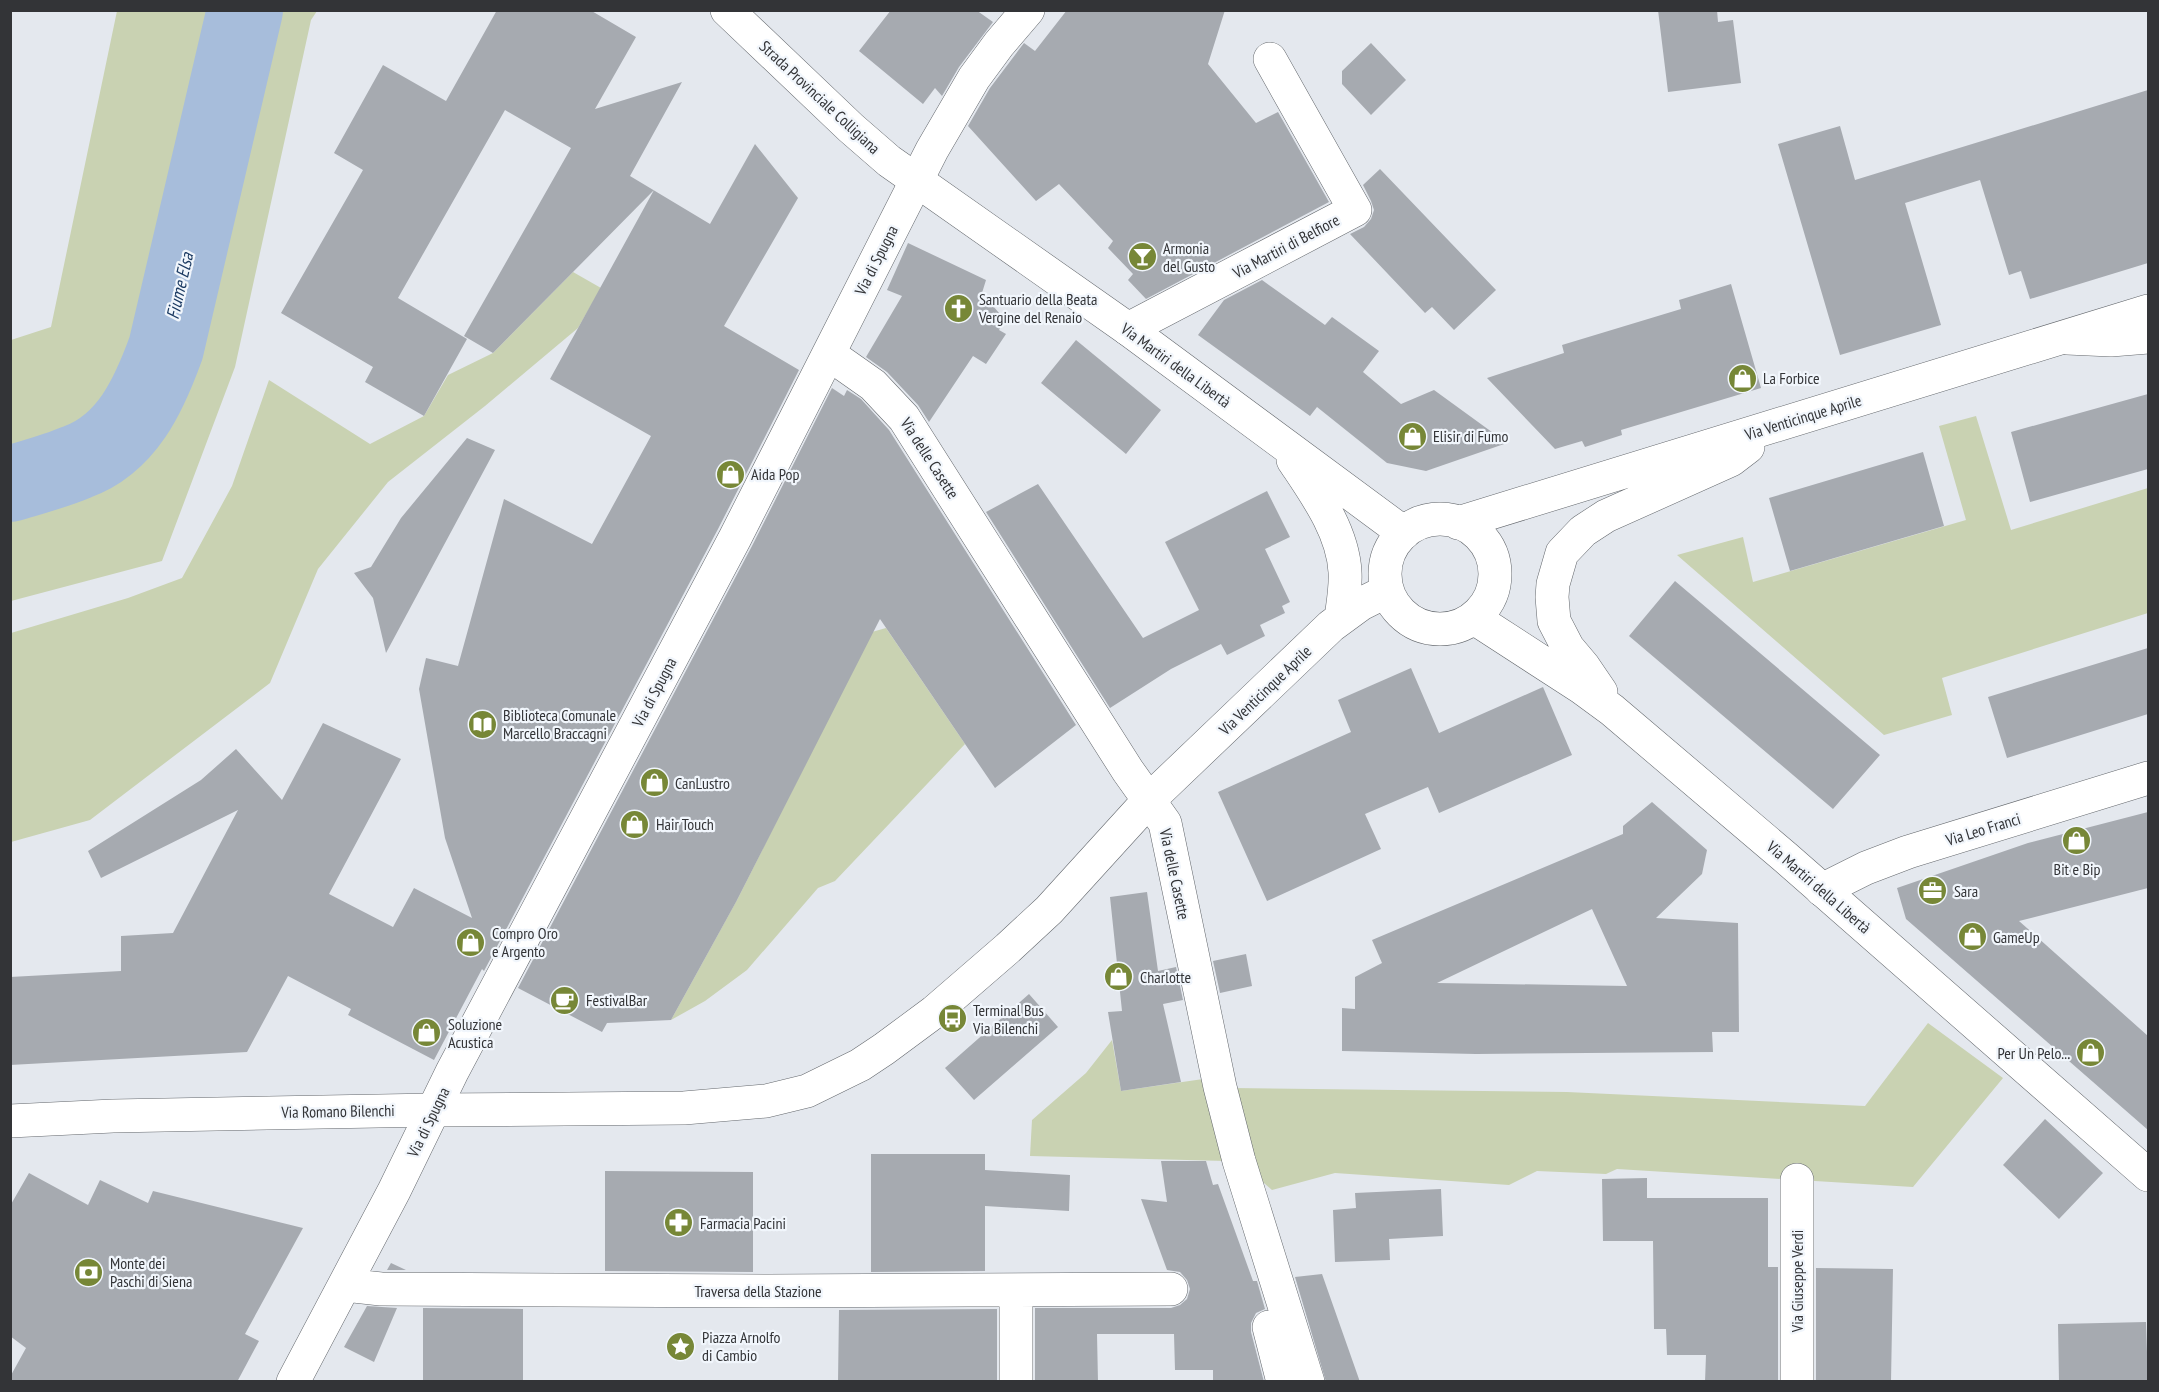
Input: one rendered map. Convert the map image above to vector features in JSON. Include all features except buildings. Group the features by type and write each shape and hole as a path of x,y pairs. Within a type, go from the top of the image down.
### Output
{"main road":[{"name":"Strada Provinciale Colligiana","path":"727,10 851,128 889,161 916,180"},
{"name":"Via di Spugna","path":"293,1382 735,538 916,180 974,78 1028,10"},
{"name":"Via Martiri di Belfiore","path":"1128,329 1355,210 1270,59"},
{"name":"Via Martiri della Libertà","path":"916,180 1128,329 1404,533"},
{"name":"Via Venticinque Aprile","path":"1458,523 2148,311"},
{"path":"2061,337 2111,340 2148,337"},
{"name":"Via delle Casette","path":"829,354 873,385 904,418 1128,771 1165,823 1220,1087 1239,1161 1308,1382"},
{"path":"1612,710 1557,630 1552,597 1555,573 1563,554 1583,531 1599,520 1731,460 1775,425"},
{"path":"1280,441 1318,499 1336,537 1345,572 1341,618"},
{"path":"1443,519 1458,523 1472,530 1484,542 1492,557 1494,574 1492,590 1485,605 1474,618 1460,625 1446,629 1417,624 1404,616 1387,591 1385,575 1387,559 1393,545 1415,525 1429,520 1443,519"},
{"name":"Via Venticinque Aprile","path":"666,1108 747,1103 789,1096 822,1085 860,1065 934,1012 1049,910 1150,799 1341,618 1361,604 1387,591"},
{"name":"Via Martiri della Libertà","path":"1474,618 1612,710 2148,1175"},
{"name":"Via Leo Franci","path":"1822,890 1866,868 1902,854 2148,778"},
{"name":"Via Romano Bilenchi","path":"10,1121 67,1117 666,1108"},
{"name":"Via Giuseppe Verdi","path":"1797,1180 1797,1382"},
{"name":"Traversa della Stazione","path":"345,1285 381,1289 1171,1289"},
{"path":"1016,1290 1016,1382"},
{"path":"1260,1291 1283,1382"}],"green space":[{"path":"117,11 317,11 311,20 235,367 162,561 11,601 11,340 51,327"},
{"path":"573,272 601,288 578,328 485,406 388,482 318,569 270,683 90,820 11,842 11,633 128,598 182,578 232,486 269,380 370,444 424,416 448,375 493,353"},
{"path":"1976,416 2011,530 2148,488 2148,613 1942,678 1952,715 1884,735 1677,555 1743,537 1753,582 1966,520 1939,426"},
{"path":"886,628 965,744 835,881 818,888 747,970 705,1001 671,1020 737,900 872,632"},
{"path":"1928,1023 2003,1078 1913,1187 1617,1169 1606,1174 1537,1171 1509,1185 1335,1173 1272,1190 1257,1177 1233,1088 1567,1092 1865,1106"},
{"path":"1112,1040 1121,1091 1203,1079 1226,1161 1030,1156 1032,1120 1086,1073"}],"waterway":[{"name":"Fiume Elsa","path":"10,484 53,471 94,454 123,430 144,400 166,348 245,10"}],"place":[{"name":"Armonia del Gusto","path":"1142,257"},
{"name":"Santuario della Beata Vergine del Renaio","path":"958,308"},
{"name":"La Forbice","path":"1742,378"},
{"name":"Elisir di Fumo","path":"1412,436"},
{"name":"Aida Pop","path":"730,474"},
{"name":"Biblioteca Comunale Marcello Braccagni","path":"482,724"},
{"name":"CanLustro","path":"654,783"},
{"name":"Hair Touch","path":"635,824"},
{"name":"Bit e Bip","path":"2077,841"},
{"name":"Sara","path":"1933,891"},
{"name":"GameUp","path":"1972,937"},
{"name":"Compro Oro e Argento","path":"471,942"},
{"name":"Charlotte","path":"1119,977"},
{"name":"FestivalBar","path":"565,1000"},
{"name":"Terminal Bus Via Bilenchi","path":"952,1019"},
{"name":"Soluzione Acustica","path":"427,1033"},
{"name":"Per Un Pelo...","path":"2091,1053"},
{"name":"Farmacia Pacini","path":"679,1223"},
{"name":"Monte dei Paschi di Siena","path":"89,1272"},
{"name":"Piazza Arnolfo di Cambio","path":"681,1346"}]}
